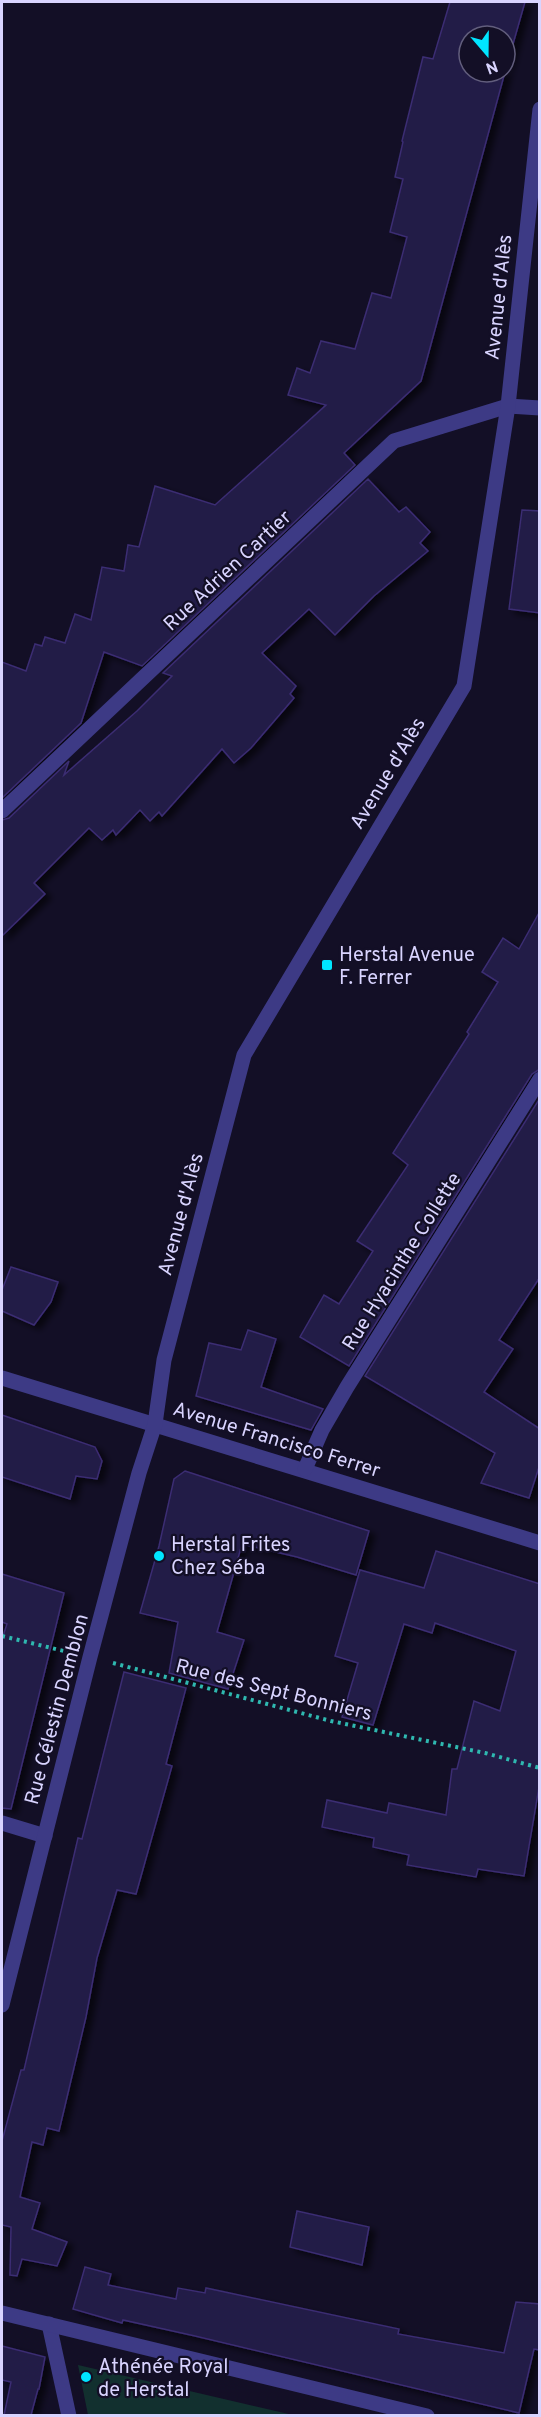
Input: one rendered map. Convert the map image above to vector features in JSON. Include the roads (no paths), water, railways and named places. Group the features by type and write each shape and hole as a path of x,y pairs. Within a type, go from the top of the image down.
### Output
{"street":[{"name":"Avenue d'Alès","path":"155,1424 164,1360 244,1055 464,686 508,406 540,109"},
{"path":"508,406 540,408"},
{"name":"Rue Adrien Cartier","path":"2,811 394,441 508,406"},
{"name":"Rue Hyacinthe Collette","path":"305,1469 322,1430 347,1387 540,1079"},
{"name":"Avenue Francisco Ferrer","path":"2,1378 540,1542"},
{"name":"Rue Célestin Demblon","path":"2,2005 90,1657 139,1473 155,1424"},
{"path":"2,1823 45,1836"},
{"path":"2,2313 427,2415"},
{"path":"49,2324 69,2415"}],"place":[{"name":"Herstal Avenue F. Ferrer","path":"327,965"},
{"name":"Herstal Frites Chez Séba","path":"159,1556"},
{"name":"Athénée Royal de Herstal","path":"86,2377"}]}
